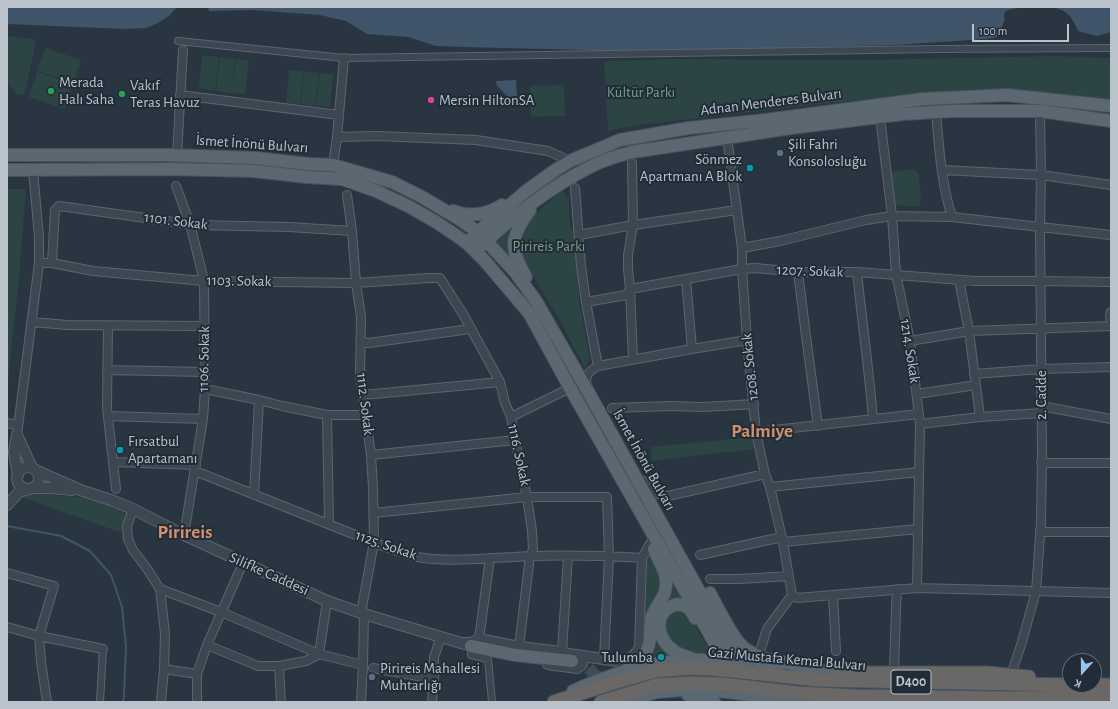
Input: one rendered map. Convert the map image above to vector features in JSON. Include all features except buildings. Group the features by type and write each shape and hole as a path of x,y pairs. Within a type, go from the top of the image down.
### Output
{"highway":[{"name":"Gazi Mustafa Kemal Bulvarı","path":"554,702 655,671 688,668 708,663 825,681 1062,684"},
{"path":"836,672 987,673 1062,683"},
{"name":"Gazi Mustafa Kemal Bulvarı","path":"601,702 657,685 689,682 734,694 765,697 796,693 855,696 996,698 1111,697"},
{"path":"1029,702 1084,697"}],"main road":[{"name":"Adnan Menderes Bulvarı","path":"472,247 478,232 525,192 554,171 570,161 620,140 689,128 766,120 923,99 1007,94 1111,106"},
{"name":"Adnan Menderes Bulvarı","path":"472,247 487,241 540,196 589,167 613,157 632,152 728,137 903,114 953,111 1040,111 1111,121"},
{"name":"İsmet İnönü Bulvarı","path":"7,155 176,155 256,158 308,164 333,165 392,182 422,197 478,232 515,272 536,301 632,470 640,487 765,697"},
{"path":"33,170 38,155"},
{"name":"İsmet İnönü Bulvarı","path":"7,170 169,169 254,171 342,179 376,191 408,206 436,222 472,247 530,313 570,388 714,642 734,694"},
{"path":"422,197 454,212 473,215 492,211 515,196 525,192"},
{"path":"536,301 531,286 518,263 514,245 518,228 540,196"},
{"path":"640,487 679,542 735,638 743,647 763,658 836,672"},
{"path":"548,702 598,680 626,670 636,665 644,657 650,642 650,625 652,614 664,596 667,578 651,542 647,523"},
{"path":"708,663 684,656 668,646 661,635 659,628 659,621 662,614 676,604 681,604 689,608 708,636 714,642"},
{"path":"470,643 515,655 576,658"},
{"path":"626,670 676,660 708,663"},
{"path":"749,669 836,672"},
{"path":"622,702 657,692 694,689 795,701 828,702"},
{"path":"649,700 677,696 734,694"},
{"path":"695,695 714,702"}],"street":[{"path":"178,41 344,58 968,48 1111,48"},
{"path":"176,155 183,50"},
{"path":"333,165 344,58"},
{"path":"180,95 339,115"},
{"name":"2. Cadde","path":"1011,675 1036,591 1040,532 1042,463 1040,111"},
{"path":"936,112 942,170 948,205 952,217"},
{"name":"1214. Sokak","path":"880,116 892,216 896,274 910,341 920,424 917,588"},
{"path":"337,137 377,136 476,140 548,151 570,161"},
{"name":"1208. Sokak","path":"728,137 742,248 742,269 756,432 782,539 792,595"},
{"path":"632,163 633,225 628,262 633,359"},
{"path":"33,170 39,237 39,263 14,452 16,469 21,486 24,488 51,488 83,491"},
{"path":"942,170 1041,174 1111,185"},
{"name":"1106. Sokak","path":"176,186 190,224 204,281 205,389 203,419 184,535"},
{"path":"576,188 581,266 598,366"},
{"name":"1112. Sokak","path":"347,195 361,317 360,376 371,455 374,513 374,542 363,614 361,702"},
{"name":"1101. Sokak","path":"52,264 55,210 59,206 196,225 289,227 352,231"},
{"path":"579,235 633,225 737,210"},
{"path":"742,248 795,238 866,220 892,216 952,217 1111,235"},
{"name":"1103. Sokak","path":"39,263 93,271 204,281 356,283 440,278"},
{"name":"1207. Sokak","path":"586,302 626,295 630,289 755,268 798,272 857,272 896,274 975,281 1040,280 1111,282"},
{"path":"798,272 818,426"},
{"path":"857,272 870,375 873,419"},
{"name":"1116. Sokak","path":"440,278 463,314 500,382 505,403 511,417 527,497 533,549 530,556 519,647"},
{"path":"686,279 692,349"},
{"path":"959,280 969,331 980,416"},
{"path":"1111,312 1111,321"},
{"path":"32,322 108,326 205,326"},
{"path":"108,326 108,416 116,489"},
{"path":"910,341 969,331 1111,326"},
{"path":"360,342 369,343 470,329"},
{"path":"590,395 586,382 586,376 590,370 598,366 748,340"},
{"path":"974,374 1041,369 1111,367"},
{"path":"107,370 205,372"},
{"path":"363,395 500,382"},
{"path":"917,394 976,385"},
{"path":"511,417 570,388"},
{"path":"205,389 327,415 365,415"},
{"path":"254,495 259,400"},
{"path":"612,408 670,406 703,407 754,404"},
{"path":"920,424 1041,409 1111,419"},
{"path":"756,432 918,414"},
{"path":"327,415 329,524"},
{"path":"108,416 203,419"},
{"path":"7,424 18,430 33,469 39,475 38,484 19,492 10,501"},
{"path":"371,455 515,440"},
{"path":"114,462 195,468"},
{"path":"1042,463 1111,463"},
{"path":"10,501 22,469 25,468 33,469 83,491"},
{"name":"1125. Sokak","path":"195,468 254,495 407,554 433,559 450,560 530,556 642,558"},
{"path":"632,470 642,479 647,488 657,495 668,496 765,474"},
{"path":"770,487 919,472"},
{"name":"Silifke Caddesi","path":"83,491 133,509 242,563 327,601 363,614 441,637 470,643 562,652 576,658 618,661 626,661 633,657 639,649"},
{"path":"374,513 527,497 607,497 609,557 604,659"},
{"path":"133,509 127,526 128,539 133,550 160,589 165,633 161,702"},
{"path":"700,556 782,539 918,529"},
{"path":"1040,532 1111,532"},
{"path":"639,649 642,558 651,542"},
{"path":"562,652 568,556"},
{"path":"490,558 470,643 471,655 488,659 492,702"},
{"path":"197,702 197,674 207,645 242,563"},
{"path":"7,573 54,586 39,636 47,702"},
{"path":"710,579 789,576"},
{"path":"761,648 767,629 792,595 797,598 917,588 1111,593"},
{"path":"160,589 221,612 319,654 373,668 434,680"},
{"path":"894,672 897,590"},
{"path":"833,595 836,652"},
{"path":"319,654 327,601"},
{"path":"7,627 39,636 103,649 100,702"},
{"path":"432,702 434,656 441,637"},
{"path":"207,645 258,666 279,666 306,661 319,654"},
{"path":"279,666 281,702"},
{"path":"164,670 197,674"}],"green space":[{"path":"7,36 32,39 36,42 25,92 23,95 17,94 7,83"},
{"name":"Merada Halı Saha","path":"45,48 81,60 74,83 37,71"},
{"path":"202,55 219,57 215,91 199,88"},
{"name":"Kültür Parkı","path":"1055,56 1111,58 1111,103 1012,89 972,89 791,107 632,126 608,131 604,62 673,59 863,60"},
{"path":"220,57 235,59 231,93 216,91"},
{"path":"236,59 249,61 245,94 231,93"},
{"path":"289,70 303,71 300,104 286,103"},
{"path":"304,71 319,73 315,106 301,104"},
{"name":"Merada Halı Saha","path":"37,72 73,84 65,109 29,97"},
{"path":"320,73 333,74 330,107 316,106"},
{"path":"564,85 565,116 531,117 530,86"},
{"path":"915,169 919,175 921,203 919,206 914,207 897,205 893,194 892,172"},
{"path":"7,189 26,189 19,277 7,390"},
{"name":"Pirireis Parkı","path":"562,191 569,199 570,228 574,231 579,300 590,359 585,368 559,319 526,263 522,252 523,236 528,223 536,213"},
{"path":"516,227 514,263 494,241"},
{"path":"752,437 754,449 652,461 651,447"},
{"path":"30,493 79,497 98,501 123,511 126,518 122,533 21,497"},
{"path":"652,552 665,577 647,627 639,660 617,668 617,665 638,657 646,560"},
{"path":"671,576 685,601 666,603 672,588"},
{"path":"680,608 692,618 704,642 713,653 705,655 686,654 667,642 664,616"},
{"path":"656,637 663,650 671,657 649,659 655,647"}],"water":[{"path":"7,7 177,7 169,16 158,23 146,28 126,29 7,24"},
{"path":"208,7 1019,8 1010,10 1004,14 1005,19 998,36 994,38 896,45 698,50 589,50 436,46 408,37 367,34 346,21 320,15 253,10 209,11"},
{"path":"1051,7 1111,7 1111,32 1097,36 1078,31 1074,21 1068,14"},
{"path":"516,80 517,101 512,101 497,86 496,81"}],"waterway":[{"path":"7,526 61,536 90,551 111,575 122,607 126,647 123,702"}],"tunnel":[{"path":"572,661 588,668 611,690 629,698"},
{"path":"839,666 852,697"}],"place":[{"name":"Merada Halı Saha","path":"51,91"},
{"name":"Vakıf Teras Havuz","path":"122,94"},
{"name":"Mersin HiltonSA","path":"431,100"},
{"name":"Şili Fahri Konsolosluğu","path":"780,153"},
{"name":"Sönmez Apartmanı A Blok","path":"750,168"},
{"name":"Fırsatbul Apartamanı","path":"120,450"},
{"name":"Tulumba","path":"661,657"},
{"name":"Pirireis Mahallesi Muhtarlığı","path":"372,677"}],"district":[{"name":"Palmiye","path":"762,431"},
{"name":"Pirireis","path":"185,532"}]}
